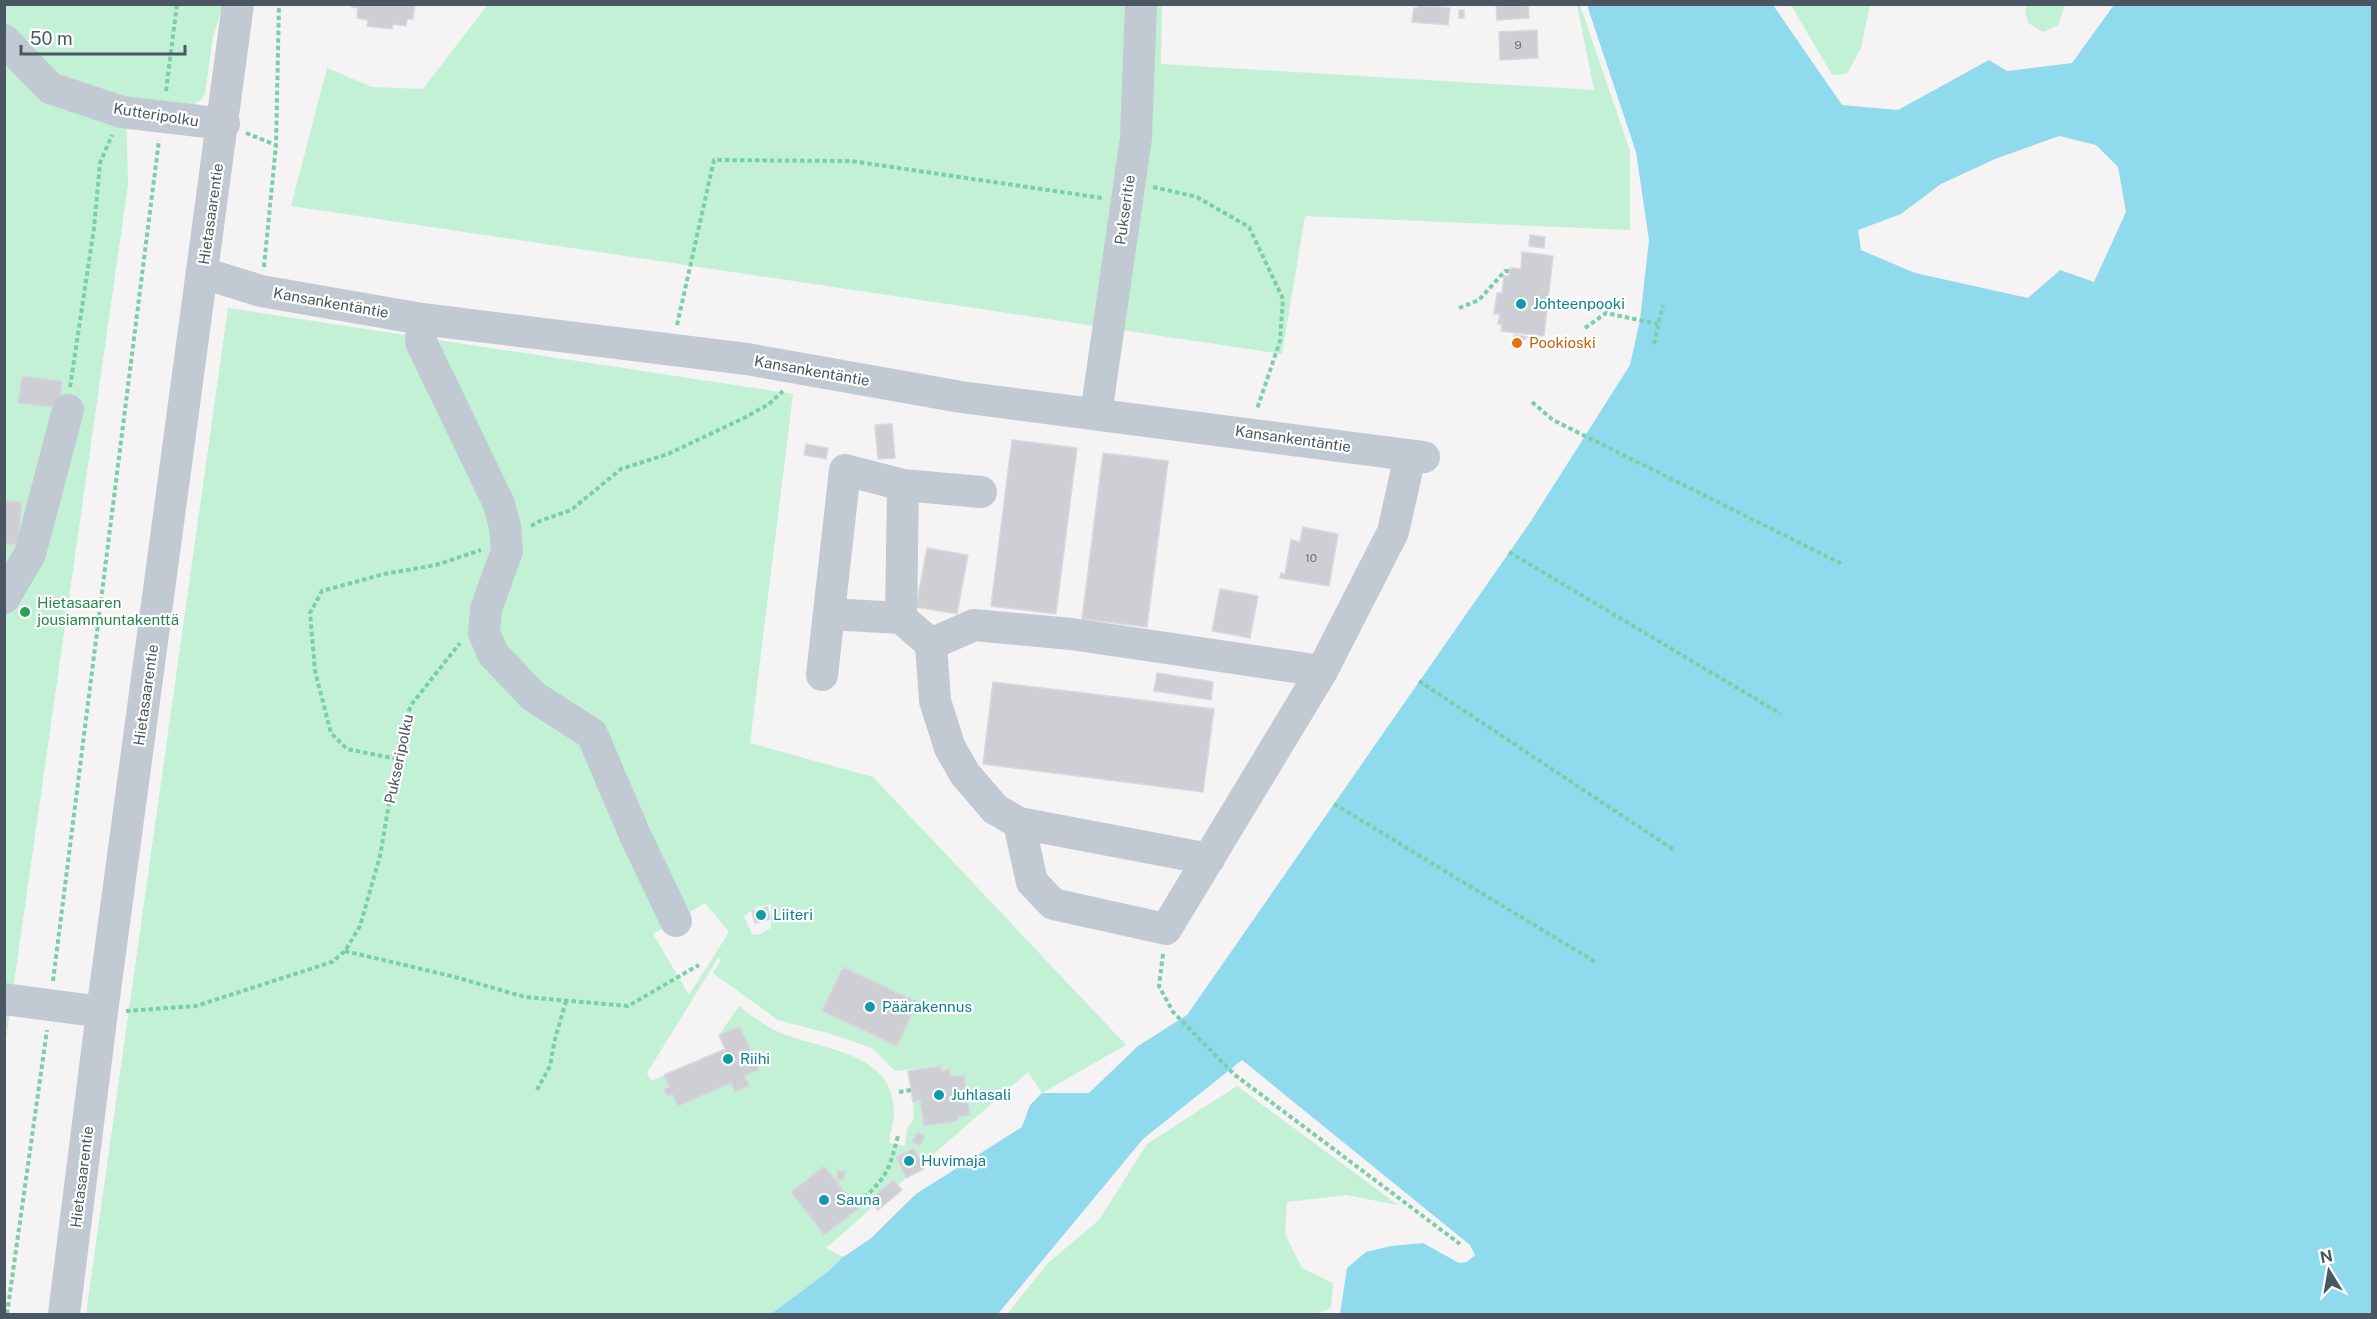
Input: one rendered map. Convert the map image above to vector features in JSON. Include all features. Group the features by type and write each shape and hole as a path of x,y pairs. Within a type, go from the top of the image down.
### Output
{"street":[{"name":"Hietasaarentie","path":"64,1314 102,1012 224,124 238,4"},
{"name":"Pukseritie","path":"1096,414 1136,138 1142,4"},
{"name":"Kutteripolku","path":"4,40 50,88 122,112 224,124"},
{"name":"Kansankentäntie","path":"203,273 261,291 422,319 747,359 961,397 1249,433 1417,457 1393,532 1322,671"},
{"path":"422,319 421,342 499,504 505,527 507,551 486,609 484,633 493,654 533,696 592,734 635,835 676,921"},
{"path":"4,598 30,554 68,410"},
{"path":"822,675 845,470 903,485 981,492"},
{"path":"901,618 903,485"},
{"path":"829,614 901,618 931,644 935,701 950,748 965,774 995,809 1020,823 1209,859"},
{"path":"931,644 974,625 1071,634 1322,671 1166,929 1053,904 1032,882 1020,823"},
{"path":"4,999 102,1012"}],"path":[{"path":"7,1314 50,1006 177,4"},
{"path":"261,291 276,145 279,4"},
{"path":"68,410 94,228 100,163 122,112"},
{"path":"671,350 714,160 851,161 1127,202"},
{"path":"1132,160 1154,188 1197,197 1249,227 1283,299 1280,342 1249,433"},
{"path":"1459,308 1479,300 1505,271 1509,271"},
{"path":"1654,344 1663,305"},
{"path":"1585,328 1606,313 1658,324"},
{"path":"397,759 347,749 331,733 315,670 310,613 322,591 384,574 436,565 477,551 493,548 507,551 518,536 540,521 572,510 621,469 668,454 744,418 769,404 809,370"},
{"path":"1532,402 1553,420 1842,564"},
{"path":"1509,552 1781,714"},
{"name":"Pukseripolku","path":"102,1012 196,1006 332,962 345,951 360,926 380,856 402,729 411,705 486,609"},
{"path":"1419,681 1674,850"},
{"path":"1334,804 1597,963"},
{"path":"1166,929 1160,986 1173,1012 1234,1075 1460,1244"},
{"path":"345,951 451,976 525,997 628,1006 699,965"},
{"path":"537,1090 550,1066 566,1001"},
{"path":"899,1092 911,1090"},
{"path":"864,1198 884,1179 898,1136"}],"green space":[{"path":"488,4 1162,5 1161,64 1594,90 1577,5 1580,5 1630,151 1630,230 1305,216 1282,354 291,206 327,68 372,87 423,89"},
{"path":"2028,4 2065,5 2058,25 2043,32 2028,23 2025,10"},
{"path":"5,5 223,5 213,37 205,94 201,100 192,105 126,107 128,185 5,1046"},
{"path":"1791,5 1870,5 1861,48 1847,74 1832,75"},
{"path":"228,308 793,394 750,743 873,777 1126,1045 1042,1093 1028,1072 922,1164 924,1169 898,1185 902,1190 878,1210 874,1206 826,1248 843,1257 826,1273 771,1314 86,1314","holes":["705,903 729,932 689,995 653,934","771,904 771,928 758,935 752,934 744,916 757,907","718,958 721,960 713,973 778,1020 872,1048 895,1071 940,1066 941,1071 950,1070 951,1077 964,1075 970,1115 957,1117 958,1120 924,1126 920,1100 913,1102 914,1119 907,1129 905,1146 889,1143 894,1112 891,1092 883,1077 855,1057 779,1032 739,1006 719,1035 740,1026 759,1070 745,1076 735,1092 731,1083 678,1106 672,1094 667,1096 664,1089 669,1087 664,1075 651,1081 647,1073"]},
{"path":"1237,1086 1398,1205 1346,1195 1287,1202 1285,1234 1302,1268 1333,1283 1331,1308 1316,1314 1007,1314 1048,1263 1099,1220 1147,1144"}],"water":[{"path":"1587,5 1773,5 1842,105 1898,110 1989,60 2007,71 2072,63 2114,5 2372,5 2372,1314 1340,1314 1347,1268 1366,1252 1391,1246 1423,1243 1459,1263 1467,1262 1475,1255 1470,1245 1242,1060 1143,1139 998,1314 771,1314 826,1273 843,1257 870,1239 916,1194 1022,1127 1030,1105 1042,1093 1089,1093 1138,1046 1187,1015 1531,521 1630,365 1640,320 1649,240 1636,152","holes":["2059,136 2096,145 2118,167 2126,212 2094,282 2060,270 2028,298 1915,273 1861,250 1858,230 1901,214 1941,184 1995,159"]}],"building":[{"path":"352,4 415,4 413,19 407,19 406,26 393,24 392,29 367,26 368,20 357,18 358,8 352,7"},
{"path":"1496,4 1528,4 1529,18 1497,20"},
{"path":"1418,5 1450,8 1448,25 1412,22 1414,8"},
{"path":"1459,10 1464,10 1464,18 1459,18"},
{"path":"1537,30 1538,58 1500,60 1499,32"},
{"path":"1530,235 1545,237 1544,248 1529,246"},
{"name":"Johteenpooki","path":"1522,252 1553,256 1544,336 1501,331 1502,324 1498,324 1500,314 1494,314 1497,293 1502,293 1504,276 1509,276 1510,268 1521,269"},
{"name":"Pookioski","path":"1514,335 1527,337 1512,348"},
{"path":"22,376 62,381 59,408 18,403"},
{"path":"892,424 895,458 878,459 875,425"},
{"path":"1012,440 1077,448 1056,614 991,606"},
{"path":"806,444 828,448 826,459 804,455"},
{"path":"1103,453 1168,461 1147,627 1082,619"},
{"path":"4,501 22,502 18,545 4,544"},
{"path":"1303,527 1338,534 1329,586 1280,578 1281,573 1285,574 1291,540 1300,542"},
{"path":"927,548 968,555 957,614 916,607"},
{"path":"1220,589 1258,596 1250,638 1212,631"},
{"path":"1157,673 1213,682 1211,700 1154,691"},
{"path":"993,682 1214,709 1203,792 983,764"},
{"name":"Liiteri","path":"767,907 770,919 755,923 752,911"},
{"name":"Päärakennus","path":"843,967 918,1002 897,1046 822,1011"},
{"name":"Riihi","path":"740,1026 759,1070 745,1076 749,1086 735,1092 731,1083 678,1106 672,1094 667,1096 664,1089 669,1087 664,1075 725,1049 719,1035"},
{"name":"Juhlasali","path":"941,1066 941,1071 950,1069 951,1077 964,1075 970,1115 957,1117 958,1121 924,1126 920,1100 913,1102 908,1071"},
{"path":"918,1132 925,1136 920,1146 912,1142"},
{"name":"Huvimaja","path":"914,1148 924,1169 906,1178 896,1157"},
{"name":"Sauna","path":"824,1166 858,1209 824,1235 791,1192"},
{"path":"837,1171 845,1171 844,1180 837,1180"},
{"path":"893,1180 902,1190 878,1210 869,1200"}],"place":[{"name":"Johteenpooki","path":"1521,304"},
{"name":"Pookioski","path":"1517,343"},
{"name":"Hietasaaren jousiammuntakenttä","path":"25,612"},
{"name":"Liiteri","path":"761,915"},
{"name":"Päärakennus","path":"870,1007"},
{"name":"Riihi","path":"728,1059"},
{"name":"Juhlasali","path":"939,1095"},
{"name":"Huvimaja","path":"909,1161"},
{"name":"Sauna","path":"824,1200"}]}
